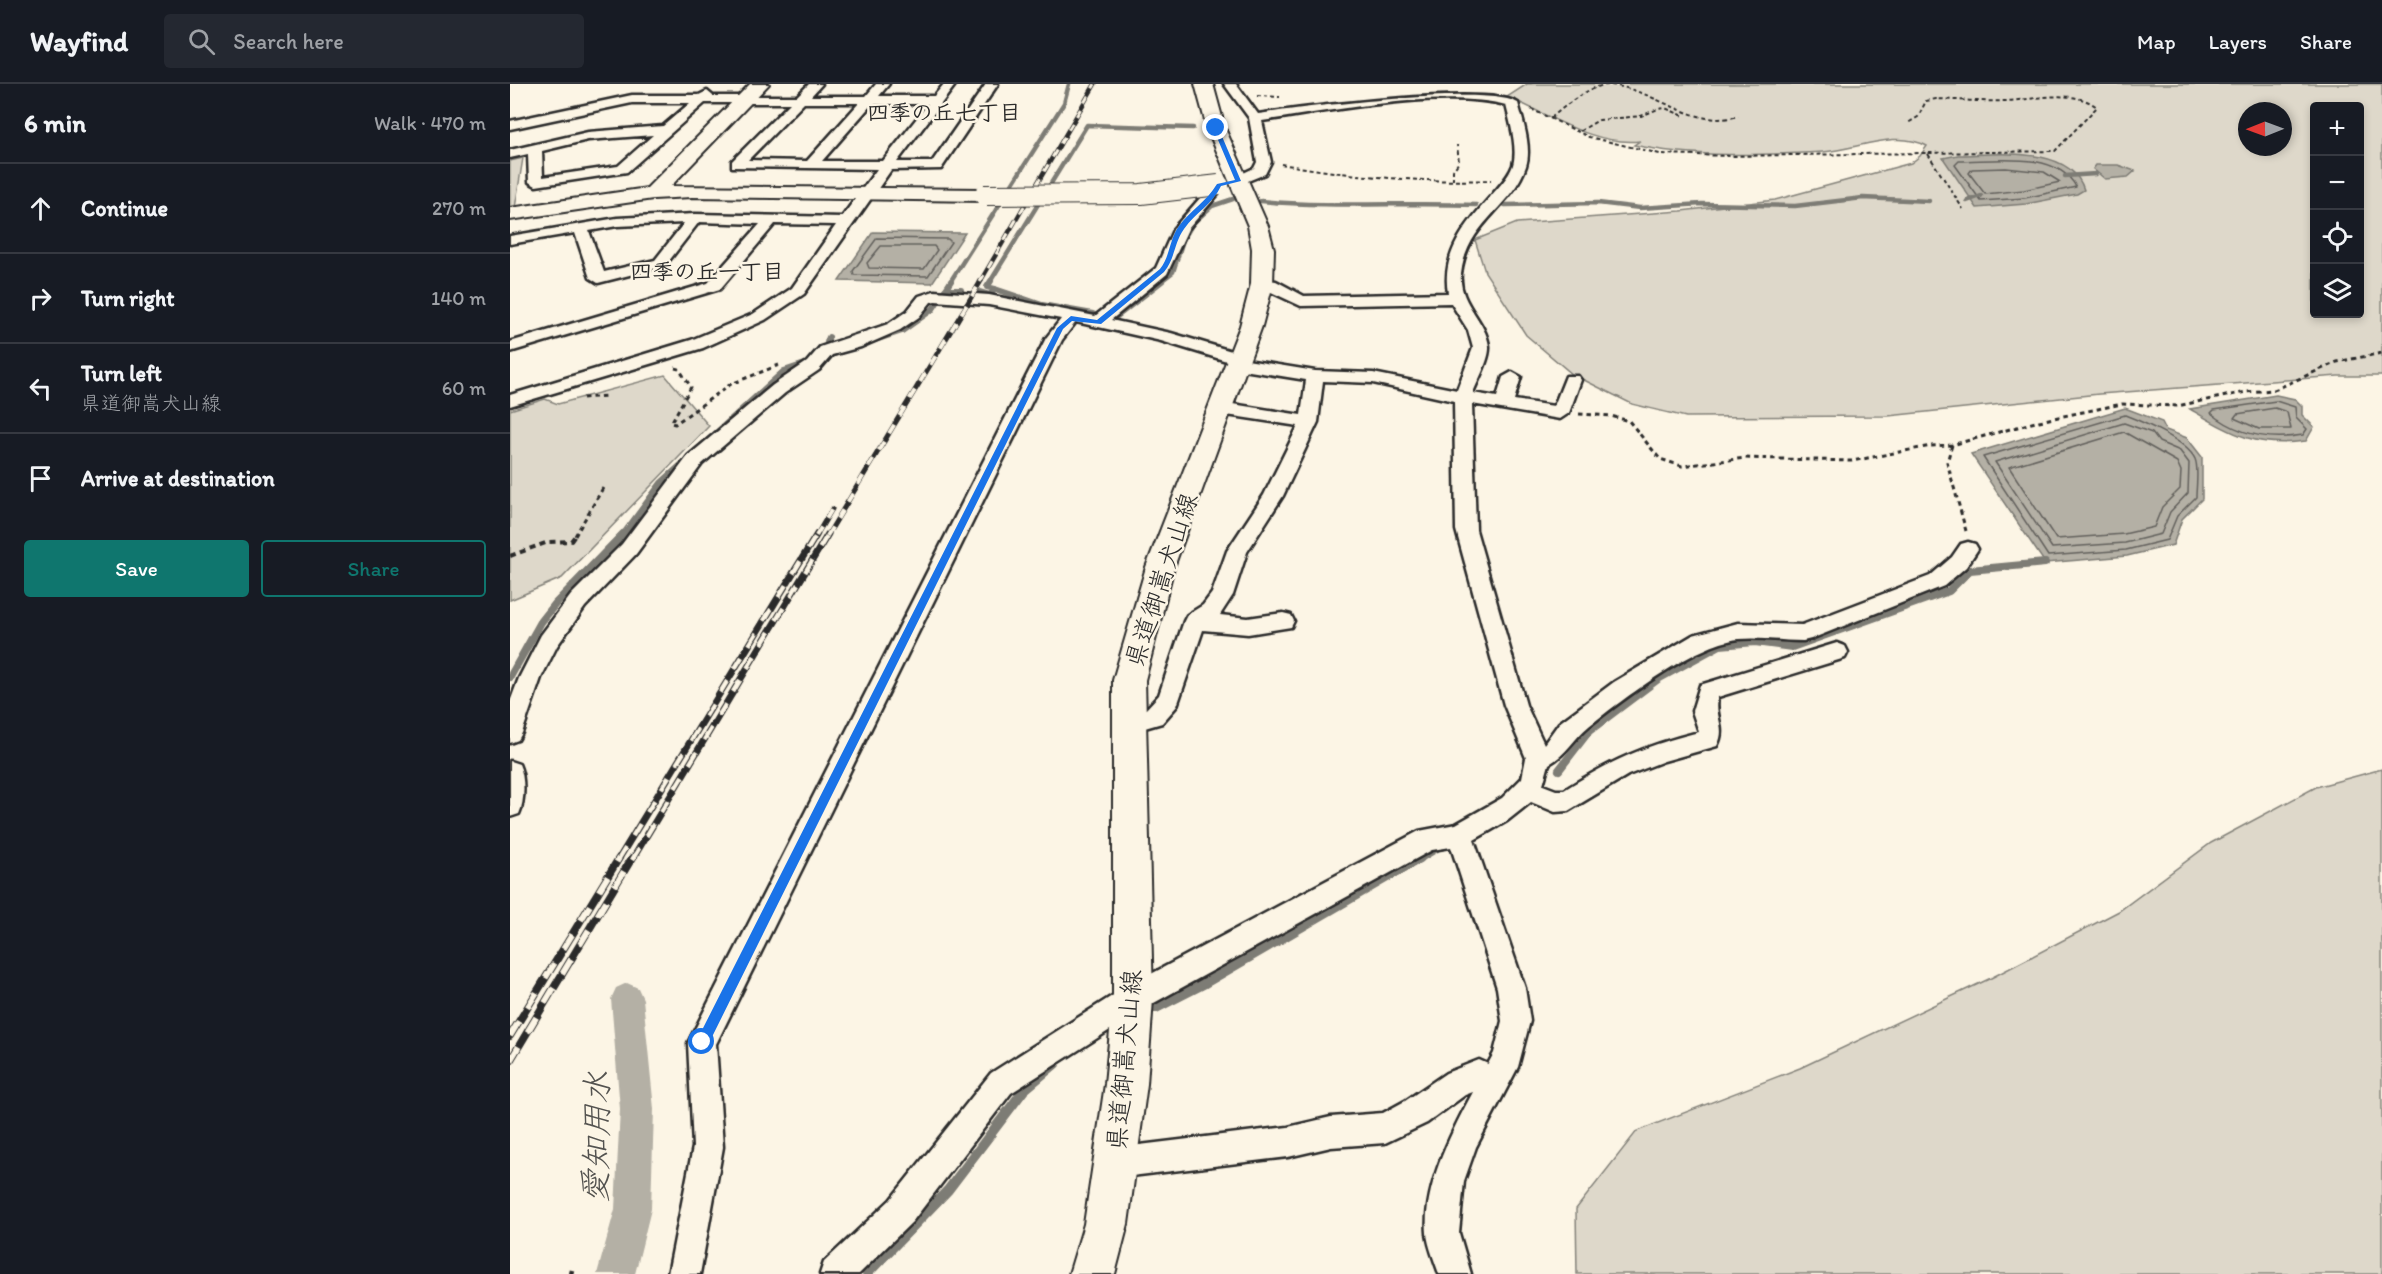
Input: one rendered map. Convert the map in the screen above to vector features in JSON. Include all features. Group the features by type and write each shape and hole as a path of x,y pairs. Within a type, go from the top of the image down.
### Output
{"main road":[{"path":"653,193 760,84"},
{"name":"県道御嵩犬山線","path":"1092,1274 1106,1224 1126,1084 1133,999 1129,680 1142,625 1160,567 1238,361 1262,284 1263,249 1258,226 1229,183 1204,84"},
{"path":"510,214 653,193 692,190 865,194 1141,194 1229,183"}],"street":[{"path":"632,99 651,84"},
{"path":"535,148 536,182 622,170 719,84"},
{"path":"816,84 737,164 936,166 992,84"},
{"path":"810,166 883,84"},
{"path":"510,401 697,344 759,318 798,291 865,194 950,84"},
{"path":"1098,322 1162,271 1168,262 1175,237 1183,225 1215,194 1229,183 1260,171 1264,162 1255,118 1230,84"},
{"path":"836,1274 902,1211 1001,1083 1133,999 1428,839 1460,836 1525,795 1539,766 1538,758 1515,705 1466,530 1463,397 1481,348 1476,329 1465,315 1457,298 1453,276 1462,243 1478,219 1512,181 1520,164 1518,128 1512,106 1505,99 1496,97 1421,89 1255,118"},
{"path":"511,121 632,99 937,100"},
{"path":"510,154 624,131 666,130"},
{"path":"510,240 617,222 695,218 846,221"},
{"path":"581,228 598,278 660,263 695,218"},
{"path":"510,347 714,286 770,221"},
{"path":"1262,284 1275,286 1301,301 1457,298"},
{"path":"510,734 530,678 549,641 578,601 629,549 695,460 779,388 819,358 894,327 913,314 925,299 934,296 989,300 1165,337 1238,361 1315,376 1373,378 1463,397 1560,413 1572,380"},
{"path":"684,1274 708,1147 702,1042 1054,338 1071,318"},
{"path":"1131,723 1154,716 1169,700 1195,621 1211,610 1222,595 1236,551 1273,496 1309,422 1315,376"},
{"path":"1504,404 1512,377"},
{"path":"1220,408 1309,422"},
{"path":"1538,758 1552,751 1567,730 1622,688 1701,641 1738,631 1790,634 1814,630 1851,612 1937,580 1959,562 1968,549"},
{"path":"1195,621 1248,626 1282,621"},
{"path":"1527,790 1555,801 1569,800 1620,768 1660,752 1709,739 1712,731 1704,711 1708,691 1837,652"},
{"path":"510,771 510,806"},
{"path":"1455,1274 1443,1233 1448,1181 1464,1139 1508,1057 1516,1021 1511,988 1460,836"},
{"path":"1114,1163 1288,1142 1331,1132 1385,1128 1416,1112 1456,1083 1479,1075 1495,1082"}],"path":[{"path":"1551,118 1573,98 1609,85 1670,104 1708,120 1722,121 1738,116"},
{"path":"1512,106 1523,106 1579,132 1638,150 1659,154 1730,156 2055,151 2097,107 2078,99 2030,98 2008,102 1936,99 1926,101 1918,117 1908,123"},
{"path":"1579,132 1599,120 1641,116 1658,109 1665,108 1684,116"},
{"path":"1453,180 1453,170 1459,162 1457,145"},
{"path":"1928,153 1963,209"},
{"path":"1264,162 1338,174 1448,182 1453,180 1512,181"},
{"path":"1560,413 1615,417 1629,421 1648,449 1658,457 1678,465 1697,467 1743,458 1833,462 1866,460 1940,445 1952,445 2040,421 2122,404 2177,406 2246,392 2274,390 2337,363 2382,353"},
{"path":"652,358 679,369 691,387 671,423 675,424 731,384 786,363"},
{"path":"1952,445 1947,462 1965,525 1968,549"},
{"path":"510,556 548,542 571,541 583,526 587,512 603,488"}],"shaded area":[{"path":"1527,84 2382,84 2382,376 2338,376 2099,394 1888,416 1686,417 1632,404 1572,374 1526,335 1485,272 1475,240 1517,223 1681,211 1775,200 1911,163 1927,146 1902,139 1823,152 1753,155 1704,154 1634,145 1640,141 1605,139 1572,127 1507,97"},
{"path":"523,158 515,208 510,209 510,161"},
{"path":"665,375 709,426 562,578 510,600 510,410 545,399 558,404"},
{"path":"2382,769 2382,1274 1577,1274 1576,1209 1637,1131 1800,1068 1991,978 2119,911 2211,843 2316,787"}],"water":[{"path":"2010,154 2048,159 2064,165 2076,175 2084,190 2077,194 2026,204 1977,208 1943,158 1958,155"},
{"path":"2096,165 2118,165 2135,171 2128,177 2105,179 2093,169"},
{"path":"873,232 965,233 932,283 839,281"},
{"path":"2276,395 2295,399 2302,406 2302,415 2314,427 2306,441 2288,443 2258,441 2219,426 2190,409"},
{"path":"2125,408 2162,422 2166,430 2187,438 2202,457 2202,499 2182,519 2173,545 2127,556 2045,563 1971,454"}],"waterway":[{"path":"950,282 1064,103 1069,84"},
{"path":"990,282 1087,125 1193,128"},
{"path":"2065,176 2096,174"},
{"path":"1967,201 1981,196"},
{"path":"1505,205 1598,203 1640,208 1702,204 1795,206 1863,198 1929,201"},
{"path":"1160,282 1173,272 1183,240 1193,223 1212,206 1233,199"},
{"path":"1261,201 1315,204 1476,205"},
{"path":"945,290 951,281"},
{"path":"991,281 987,287 995,289"},
{"path":"1116,317 1162,281"},
{"path":"980,292 990,295 995,289"},
{"path":"995,289 1042,305 1093,314"},
{"path":"622,536 661,483 784,371 902,331 933,309 945,290"},
{"path":"945,290 961,290"},
{"path":"829,337 827,342 831,345"},
{"path":"510,677 541,622 556,603 623,534"},
{"path":"1559,770 1589,731 1658,679 1720,645 1755,642 1792,647 1949,591 1970,570 2045,563"},
{"path":"1417,860 1437,848"},
{"path":"1156,1008 1205,983 1420,858"},
{"name":"愛知用水","path":"616,1274 633,1209 637,1109 627,999"},
{"path":"867,1274 948,1190 1024,1090 1055,1064"}],"railway":[{"path":"980,282 1095,84"},
{"path":"827,536 981,281"},
{"path":"816,536 832,509"},
{"path":"618,860 817,534"},
{"path":"632,860 828,534"},
{"path":"510,1036 619,858"},
{"path":"510,1061 632,858"}],"district":[{"name":"四季の丘七丁目","path":"944,112"},
{"name":"四季の丘一丁目","path":"707,271"}],"route":[{"path":"702,1042 1060,328 1071,318 1098,322 1162,271 1168,262 1175,237 1183,225 1215,194 1219,185 1238,181 1216,128"}]}
